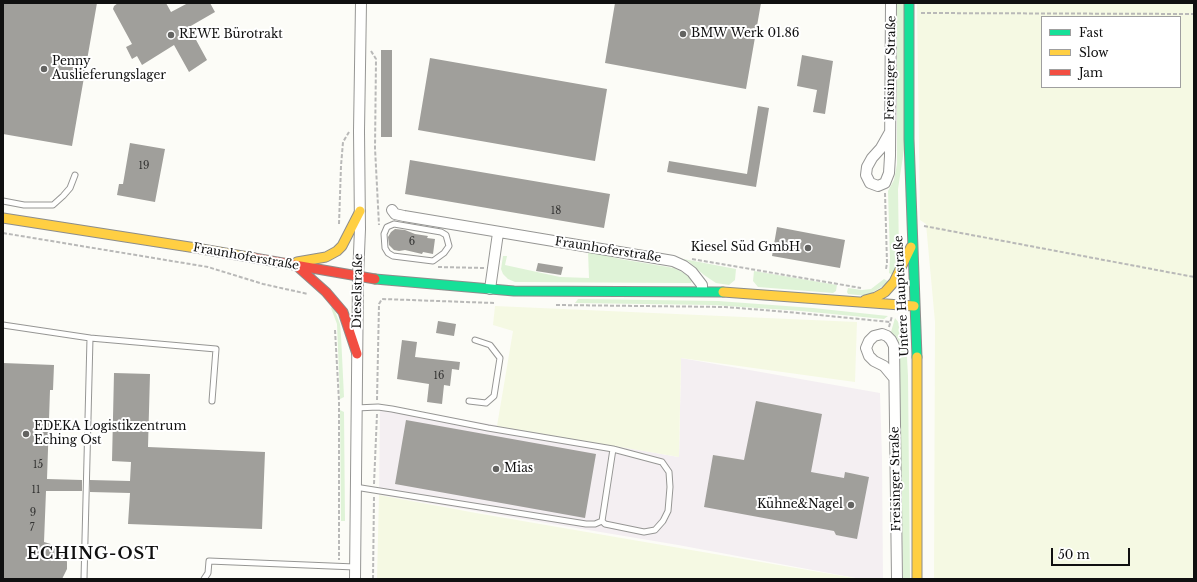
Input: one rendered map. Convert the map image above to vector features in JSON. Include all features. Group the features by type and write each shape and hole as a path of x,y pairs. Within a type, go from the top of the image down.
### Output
{"main road":[{"name":"Untere Hauptstraße","path":"909,3 910,224 917,365 917,579"},
{"path":"278,263 314,260 326,257 337,251 342,246 360,211"},
{"name":"Fraunhoferstraße","path":"3,218 196,248 358,277 490,289 702,291 914,306"},
{"path":"858,302 876,297 885,292 894,282 912,246"},
{"path":"297,266 326,292 343,312 357,354"}],"street":[{"name":"Dieselstraße","path":"355,579 361,3"},
{"name":"Freisinger Straße","path":"890,132 881,148 872,158 867,167 866,175 870,183 878,186 885,183 889,174 890,132 891,3"},
{"name":"Fraunhoferstraße","path":"392,210 395,214 404,216 498,233 673,261 692,272 702,284 702,291"},
{"path":"490,289 498,233"},
{"name":"Freisinger Straße","path":"894,378 898,579"}],"lane":[{"path":"3,201 24,205 52,206 67,192 75,175"},
{"path":"394,224 441,232 446,235 449,246 444,253 433,261 393,256 388,253 385,248 384,234 387,227 394,224"},
{"path":"3,325 90,338 216,349 212,401"},
{"path":"84,579 90,338"},
{"path":"470,401 486,403 494,396 500,358 490,345 475,340"},
{"path":"356,408 378,407 488,428 614,449 662,462 669,472 670,487 668,511 663,521 655,530 644,532 605,524 602,521"},
{"path":"602,521 614,449"},
{"path":"355,486 586,524 595,524 602,521"},
{"path":"204,579 208,573 210,561 355,567"}],"path":[{"path":"909,13 1194,14"},
{"path":"360,49 371,50 376,59 375,148 379,232"},
{"path":"339,228 343,142 350,130"},
{"path":"910,224 1194,277"},
{"path":"3,233 208,267 263,284 314,296"},
{"path":"687,258 863,288"},
{"path":"372,579 373,489 378,407 377,390 380,304 382,299 501,303"},
{"path":"553,305 731,308 890,322"},
{"path":"335,327 338,400 339,567"}],"shaded area":[{"path":"681,358 880,393 883,579 861,579 678,545 379,495 380,405 679,457"}],"green space":[{"path":"897,3 904,3 905,143 898,189 899,255 894,276 889,273 888,191 894,180 897,164"},
{"path":"917,3 1194,3 1194,579 934,579 935,322 926,224 920,220"},
{"path":"588,251 620,259 674,268 684,273 692,281 691,283 515,282 508,279 503,274 501,269 503,256 507,256 505,265 560,277 589,278"},
{"path":"678,258 736,269 735,280 729,285 716,283 688,261"},
{"path":"754,271 837,285 836,291 833,293 758,287 753,281"},
{"path":"884,279 889,282 867,296 848,294 847,292 848,288 862,290 871,289"},
{"path":"578,299 718,301 813,308 888,316 884,319 801,311 713,305 575,303"},
{"path":"333,306 340,324 341,335 344,397 340,399 337,324 331,308"},
{"path":"495,306 857,322 855,382 681,358 679,457 497,426 513,331 493,325"},
{"path":"895,318 903,328 906,339 908,376 910,579 903,579 899,345 898,339 891,332"},
{"path":"340,410 344,412 345,521 341,521"},
{"path":"379,495 476,513 860,579 377,579"}],"building":[{"name":"Penny Auslieferungslager","path":"3,3 97,3 72,146 3,134"},
{"name":"REWE Bürotrakt","path":"118,3 166,3 171,12 188,3 210,3 215,12 189,27 207,60 189,72 174,45 142,65 137,56 132,59 126,47 132,44 113,9"},
{"name":"BMW Werk 01.86","path":"615,3 761,3 746,89 605,63"},
{"path":"381,50 392,50 392,137 381,137"},
{"name":"BMW Werk 01.86","path":"802,55 833,61 825,114 813,112 817,90 797,86"},
{"path":"430,58 607,89 595,161 418,130"},
{"path":"758,106 769,108 756,187 667,172 669,161 747,174"},
{"path":"130,143 165,149 155,202 117,195 119,184 123,184"},
{"path":"410,160 610,194 604,228 405,194"},
{"name":"Kiesel Süd GmbH","path":"777,227 845,240 840,268 772,256"},
{"path":"395,229 405,230 415,234 428,236 427,238 435,239 433,254 394,250 389,245 388,237"},
{"path":"538,263 563,267 561,275 536,271"},
{"path":"438,321 456,324 454,336 436,333"},
{"path":"402,340 417,342 415,357 460,362 459,370 452,369 450,386 444,385 442,404 427,402 429,384 397,379"},
{"name":"EDEKA Logistikzentrum Eching Ost","path":"3,363 54,365 53,390 50,390 47,479 82,480 82,491 46,491 44,542 54,545 65,555 67,569 62,579 3,579"},
{"path":"114,373 150,374 148,447 265,452 262,529 128,524 130,493 90,492 90,480 130,481 131,462 112,461"},
{"path":"756,401 822,414 811,472 844,478 845,472 869,477 857,539 836,535 834,531 704,507 713,455 744,460"},
{"name":"Mias","path":"406,420 596,454 585,518 395,484"}],"traffic: fast":[{"path":"909,3 909,139 917,357"},
{"path":"375,279 514,291 723,292"}],"traffic: slow":[{"path":"297,262 326,257 337,251 342,246 360,211"},
{"path":"3,218 254,258"},
{"path":"865,300 876,297 885,292 894,282 911,247"},
{"path":"723,292 914,306"},
{"path":"917,357 917,579"}],"traffic: jam":[{"path":"254,258 375,279"},
{"path":"298,267 326,292 343,312 357,354"}],"place":[{"name":"BMW Werk 01.86","path":"683,34"},
{"name":"REWE Bürotrakt","path":"171,35"},
{"name":"Penny Auslieferungslager","path":"44,69"},
{"name":"Kiesel Süd GmbH","path":"808,248"},
{"name":"EDEKA Logistikzentrum Eching Ost","path":"26,434"},
{"name":"Mias","path":"496,469"},
{"name":"Kühne&Nagel","path":"851,505"}],"district":[{"name":"ECHING-OST","path":"93,554"}]}
